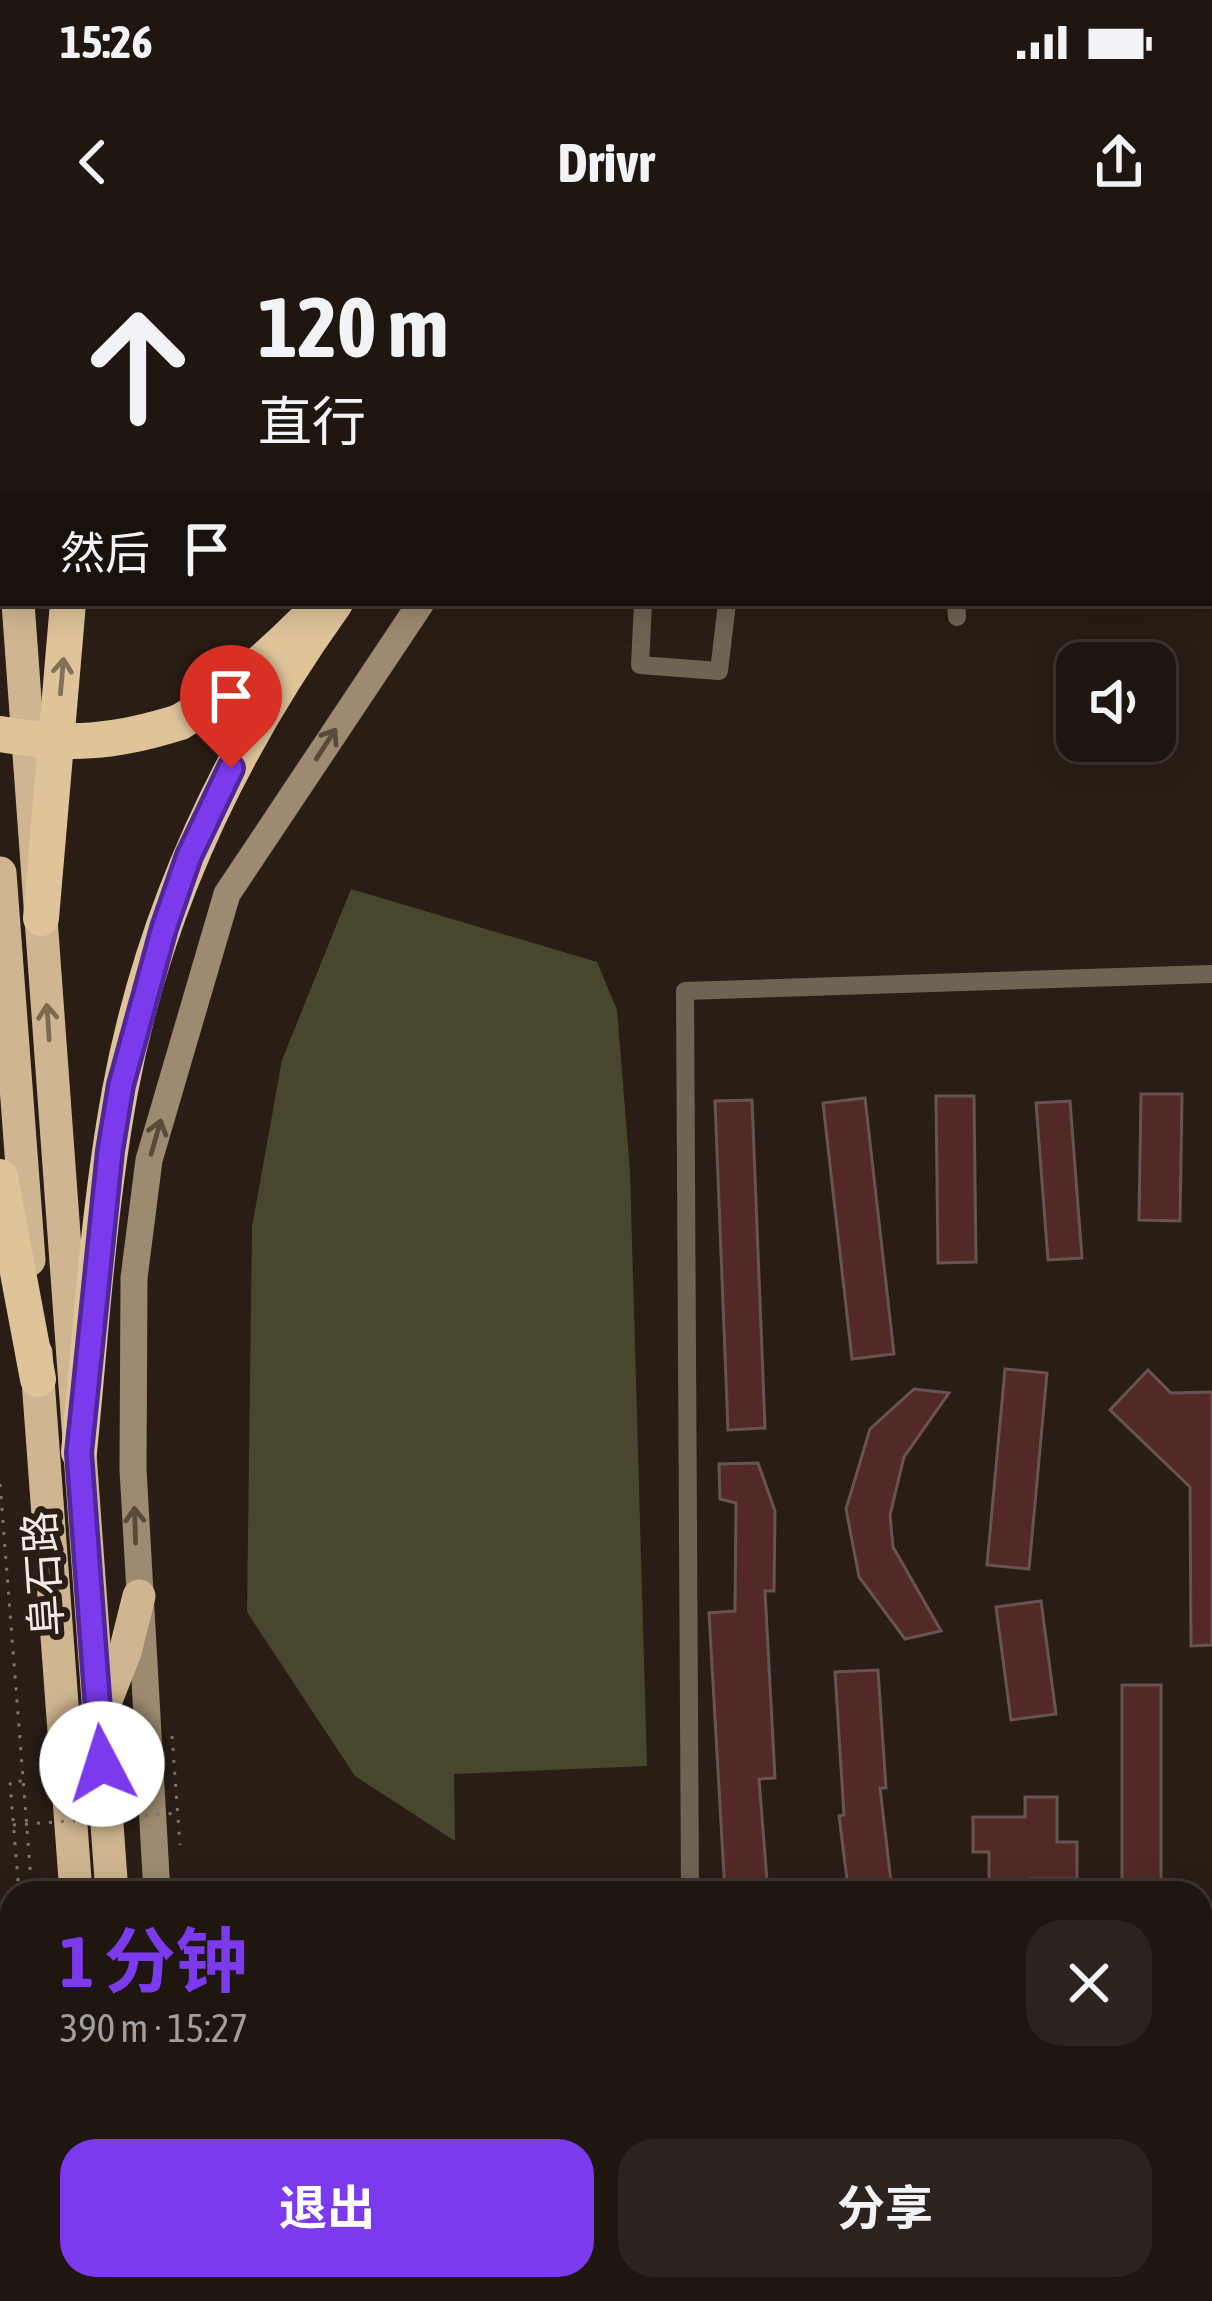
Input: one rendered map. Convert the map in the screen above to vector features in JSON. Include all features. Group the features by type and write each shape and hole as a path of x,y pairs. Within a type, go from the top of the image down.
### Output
{"highway":[{"name":"阜石路","path":"18,606 111,1881"},
{"path":"41,918 68,606"},
{"path":"0,734 86,743 132,737 180,722 262,663 321,606"},
{"path":"79,1453 110,1151 141,1003 189,856 231,768 333,606"},
{"name":"阜石路","path":"0,873 75,1881"},
{"path":"0,1178 38,1379"},
{"path":"98,1720 125,1652 139,1596"}],"main road":[{"path":"156,1881 133,1469 134,1278 149,1160 227,894 420,606"}],"street":[{"path":"643,606 640,665 719,671 727,606"},
{"path":"690,1881 685,991 1212,974"}],"path":[{"path":"0,1484 31,1881"},
{"path":"172,1729 180,1845"},
{"path":"18,1881 10,1782 24,1781"},
{"path":"14,1825 178,1813"}],"shaded area":[{"path":"351,889 597,962 617,1010 630,1171 647,1766 454,1774 455,1841 355,1776 247,1612 252,1227 282,1060"}],"building":[{"path":"1141,1094 1182,1094 1180,1221 1139,1220"},
{"path":"936,1096 974,1096 976,1262 938,1263"},
{"path":"865,1098 894,1354 852,1359 823,1103"},
{"path":"752,1100 765,1428 728,1430 715,1101"},
{"path":"1070,1101 1082,1258 1048,1260 1036,1103"},
{"path":"1005,1369 1047,1373 1029,1569 987,1565"},
{"path":"1148,1370 1171,1393 1212,1392 1212,1645 1191,1646 1190,1487 1110,1410"},
{"path":"914,1389 949,1393 904,1457 890,1515 893,1547 941,1631 905,1639 859,1577 846,1509 870,1429"},
{"path":"758,1463 775,1511 774,1591 765,1591 775,1778 759,1779 767,1881 724,1881 709,1613 735,1611 736,1503 720,1499 719,1464"},
{"path":"1041,1601 1056,1714 1011,1720 996,1607"},
{"path":"878,1670 886,1788 880,1788 891,1881 847,1881 839,1816 844,1815 835,1672"},
{"path":"1122,1685 1161,1685 1161,1881 1122,1881"},
{"path":"1025,1797 1057,1797 1057,1842 1077,1842 1077,1879 989,1881 989,1852 973,1852 973,1817 1025,1817"}],"route":[{"path":"102,1764 79,1453 110,1151 121,1085 164,928 189,856 231,768"}]}
